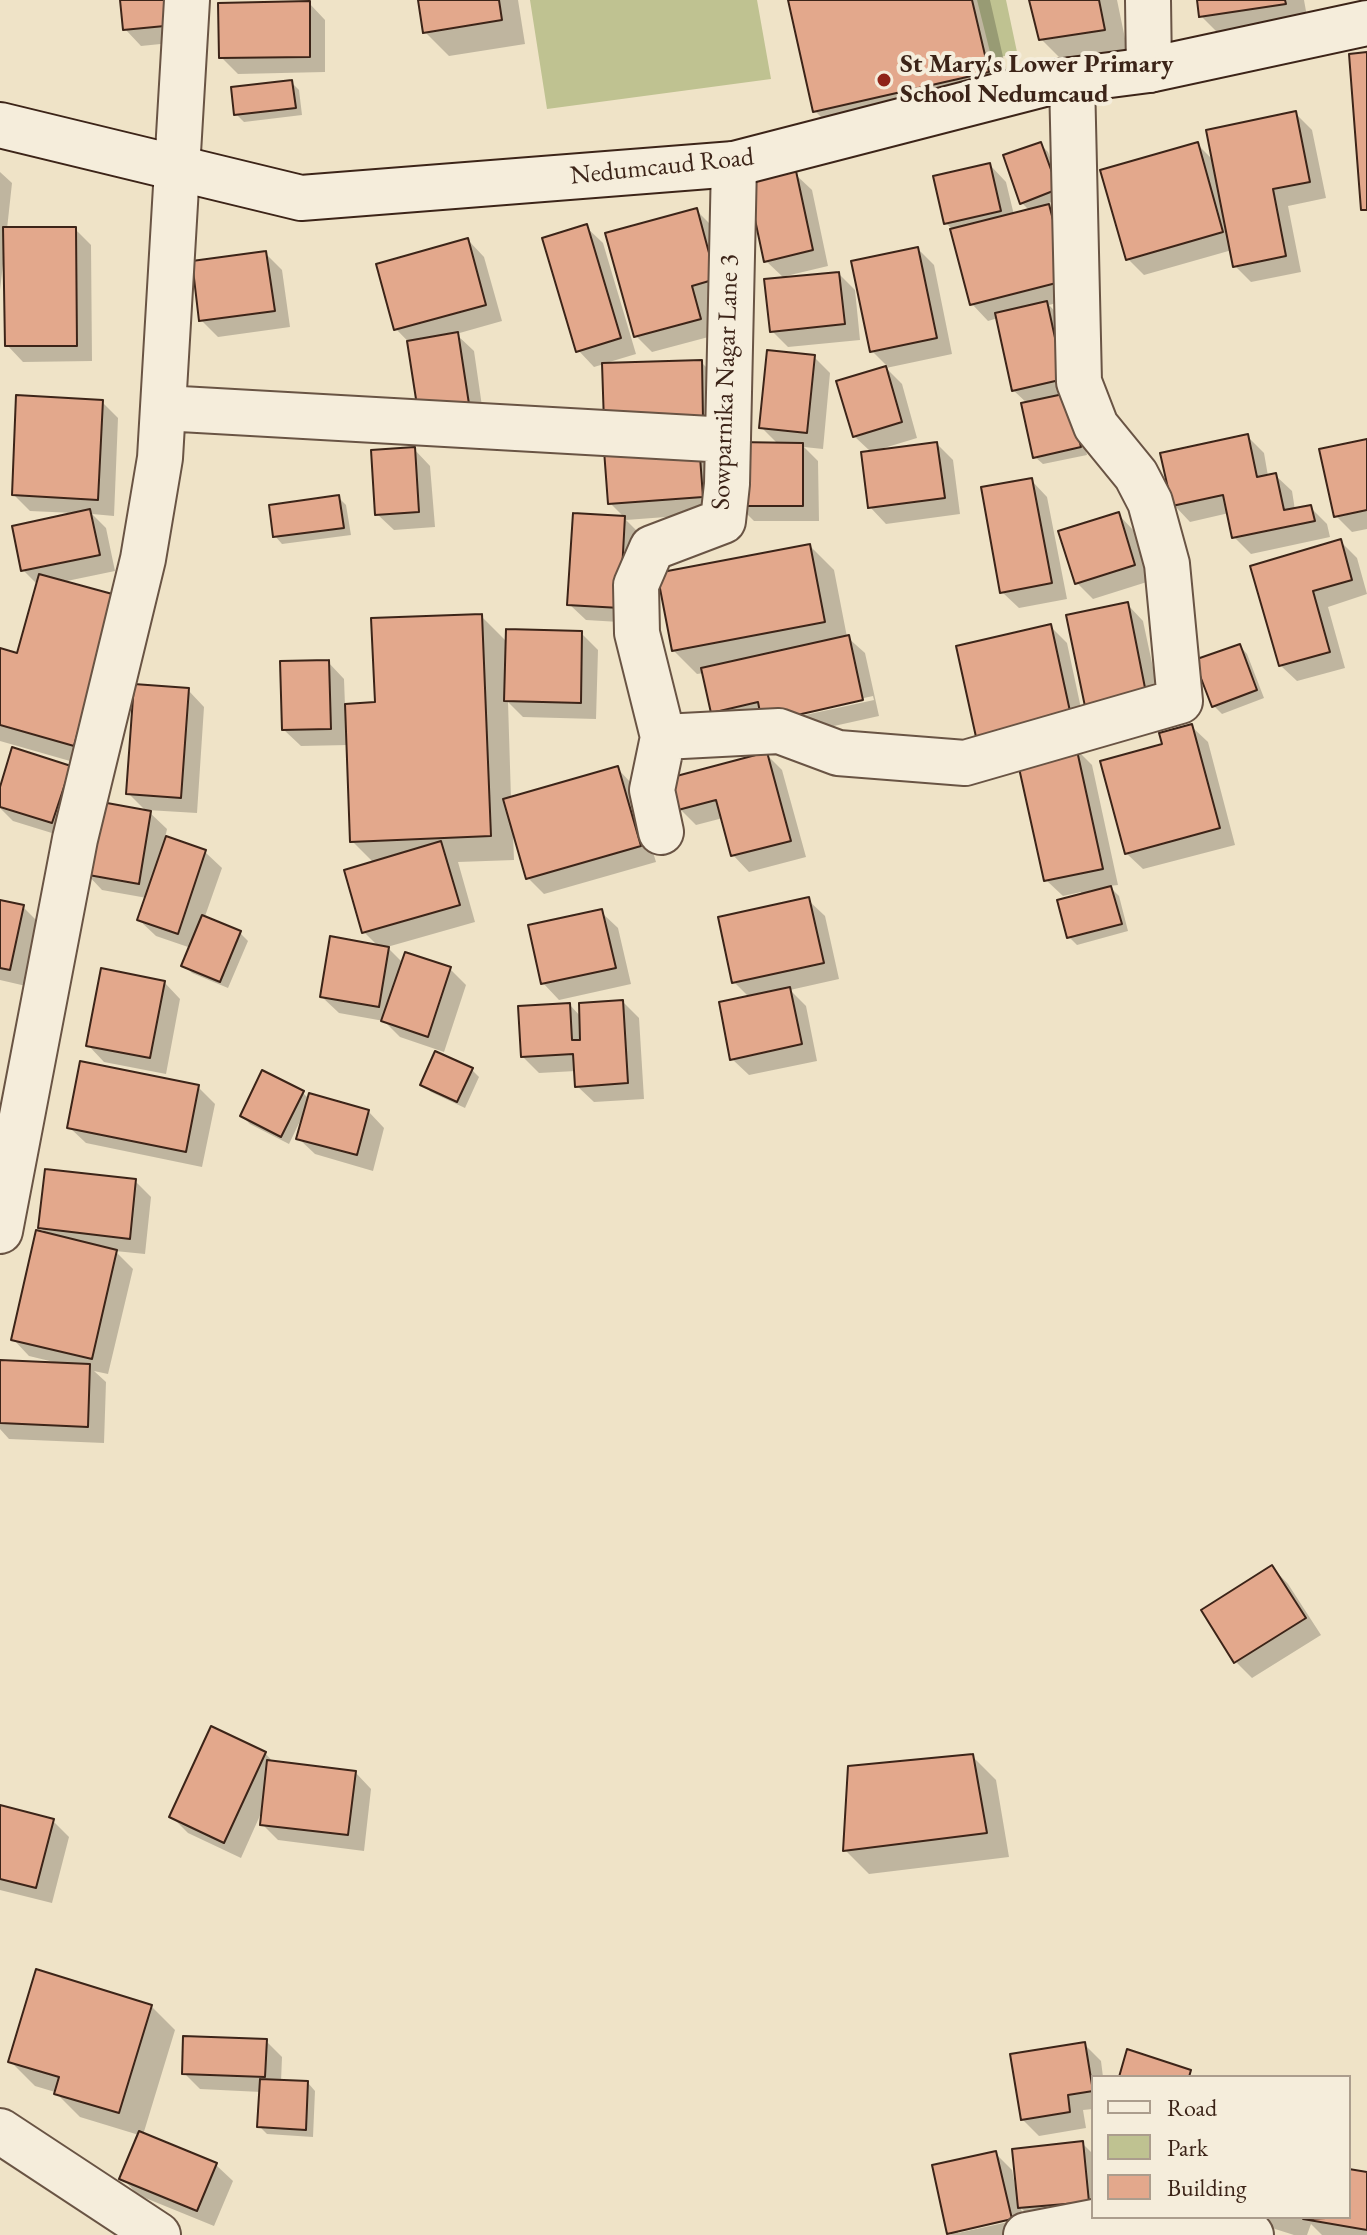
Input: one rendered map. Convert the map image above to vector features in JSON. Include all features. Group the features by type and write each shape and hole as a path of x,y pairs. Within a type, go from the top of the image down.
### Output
{"street":[{"path":"0,1231 75,839 143,559 160,458 187,0"},
{"path":"1148,0 1149,70"},
{"name":"Nedumcaud Road","path":"0,125 301,198 734,164 1048,83 1149,70 1367,23"},
{"path":"663,737 779,731 838,753 965,763 1180,701 1167,564 1150,502 1136,475 1096,426 1079,382 1072,80"},
{"name":"Sowparnika Nagar Lane 3","path":"661,832 652,790 663,737 637,633 636,585 652,548 723,521 727,484 734,164"},
{"path":"163,408 728,440"},
{"path":"0,2131 158,2235"},
{"path":"1026,2235 1109,2219"},
{"path":"1134,2219 1251,2235"}],"green space":[{"path":"530,0 757,0 771,79 547,109"},
{"path":"977,0 1006,0 1017,52 992,60"}],"building":[{"path":"120,0 172,0 175,25 123,30"},
{"path":"418,0 499,0 502,20 423,33"},
{"name":"St Mary's Lower Primary School Nedumcaud","path":"788,0 972,0 989,72 813,112"},
{"path":"1029,0 1099,0 1105,30 1039,40"},
{"path":"1197,0 1285,0 1286,4 1199,17"},
{"path":"310,1 310,57 219,58 218,3"},
{"path":"1367,52 1367,210 1361,210 1349,54"},
{"path":"292,80 296,108 234,115 231,87"},
{"path":"1296,111 1310,182 1273,189 1286,256 1233,267 1206,130"},
{"path":"1041,142 1058,189 1020,204 1003,155"},
{"path":"1198,142 1223,232 1126,260 1100,170"},
{"path":"990,163 1001,211 944,224 933,176"},
{"path":"796,171 813,250 764,262 747,182"},
{"path":"1049,204 1068,280 970,305 950,229"},
{"path":"697,208 716,279 692,286 701,319 634,337 605,233"},
{"path":"587,224 621,338 576,352 542,238"},
{"path":"3,227 76,227 77,346 5,346"},
{"path":"468,238 486,305 394,330 376,264"},
{"path":"918,247 937,338 870,352 851,261"},
{"path":"266,251 275,311 199,321 192,261"},
{"path":"839,272 845,324 770,332 764,279"},
{"path":"1047,301 1064,379 1012,391 995,313"},
{"path":"458,332 469,404 418,412 407,341"},
{"path":"767,350 815,355 807,433 759,428"},
{"path":"702,360 703,420 604,423 602,363"},
{"path":"886,366 902,422 853,437 836,381"},
{"path":"1068,393 1081,447 1033,458 1021,403"},
{"path":"16,395 103,400 98,500 12,495"},
{"path":"1248,434 1257,477 1276,473 1284,510 1311,505 1315,521 1232,538 1223,495 1172,506 1160,453"},
{"path":"1367,439 1367,510 1334,517 1319,449"},
{"path":"735,442 803,443 803,506 736,506"},
{"path":"937,442 945,498 868,508 861,452"},
{"path":"699,443 703,497 608,504 604,450"},
{"path":"415,447 419,512 375,515 371,450"},
{"path":"1032,478 1052,583 1000,593 981,487"},
{"path":"339,495 344,528 273,537 269,505"},
{"path":"90,509 100,555 21,571 12,526"},
{"path":"1119,512 1135,565 1075,584 1058,531"},
{"path":"573,513 625,516 620,608 567,605"},
{"path":"1341,539 1352,580 1313,591 1330,652 1279,666 1250,566"},
{"path":"810,544 825,622 672,651 657,573"},
{"path":"39,574 116,595 74,746 0,725 0,648 17,653"},
{"path":"1128,602 1148,703 1087,716 1066,615"},
{"path":"482,614 491,836 350,842 345,704 375,702 371,618"},
{"path":"1051,624 1073,725 978,746 956,646"},
{"path":"506,629 582,631 581,703 504,701"},
{"path":"849,635 863,700 762,723 758,702 711,713 701,668"},
{"path":"1240,644 1257,690 1212,707 1194,660"},
{"path":"329,660 331,729 282,730 280,661"},
{"path":"134,684 189,688 181,798 126,794"},
{"path":"1192,724 1220,828 1125,854 1100,761 1162,744 1159,733"},
{"path":"1076,746 1103,869 1044,881 1017,759"},
{"path":"12,747 71,766 52,823 0,807 0,787"},
{"path":"767,752 791,841 731,856 716,800 678,810 669,778"},
{"path":"618,766 641,846 526,879 503,799"},
{"path":"96,801 151,811 139,884 83,874"},
{"path":"166,836 206,850 178,934 137,920"},
{"path":"441,841 460,905 362,933 344,870"},
{"path":"1111,886 1122,924 1067,938 1057,900"},
{"path":"809,897 824,963 732,983 718,917"},
{"path":"0,900 24,905 10,970 0,968"},
{"path":"602,909 616,968 541,984 528,925"},
{"path":"202,915 241,931 220,982 181,966"},
{"path":"330,936 389,947 379,1007 320,997"},
{"path":"405,952 451,967 428,1037 381,1021"},
{"path":"101,968 165,981 150,1058 86,1046"},
{"path":"790,987 802,1044 730,1060 719,1002"},
{"path":"623,1000 628,1083 575,1087 573,1054 521,1057 518,1006 570,1003 572,1040 580,1040 579,1003"},
{"path":"435,1051 473,1068 457,1102 420,1085"},
{"path":"80,1061 199,1085 186,1152 67,1128"},
{"path":"262,1070 304,1091 281,1137 240,1116"},
{"path":"309,1093 369,1110 357,1155 296,1139"},
{"path":"45,1169 136,1179 130,1239 38,1228"},
{"path":"36,1230 117,1250 92,1359 11,1340"},
{"path":"0,1360 90,1364 88,1427 0,1423"},
{"path":"1272,1565 1306,1618 1234,1663 1201,1610"},
{"path":"211,1726 266,1752 224,1843 169,1817"},
{"path":"973,1754 987,1833 843,1851 848,1766"},
{"path":"267,1760 356,1771 348,1835 260,1825"},
{"path":"0,1805 54,1819 36,1888 0,1879"},
{"path":"36,1969 152,2005 119,2113 54,2094 59,2077 8,2062"},
{"path":"183,2036 267,2039 265,2077 182,2074"},
{"path":"1085,2042 1091,2091 1068,2095 1070,2112 1021,2120 1010,2054"},
{"path":"1127,2049 1191,2070 1190,2075 1120,2075"},
{"path":"260,2079 308,2081 306,2130 257,2127"},
{"path":"139,2131 217,2163 197,2211 119,2179"},
{"path":"1083,2141 1089,2202 1018,2208 1012,2149"},
{"path":"996,2151 1012,2219 947,2234 932,2165"},
{"path":"1351,2169 1367,2172 1367,2230 1303,2219 1351,2219"}],"place":[{"name":"St Mary's Lower Primary School Nedumcaud","path":"884,80"}]}
